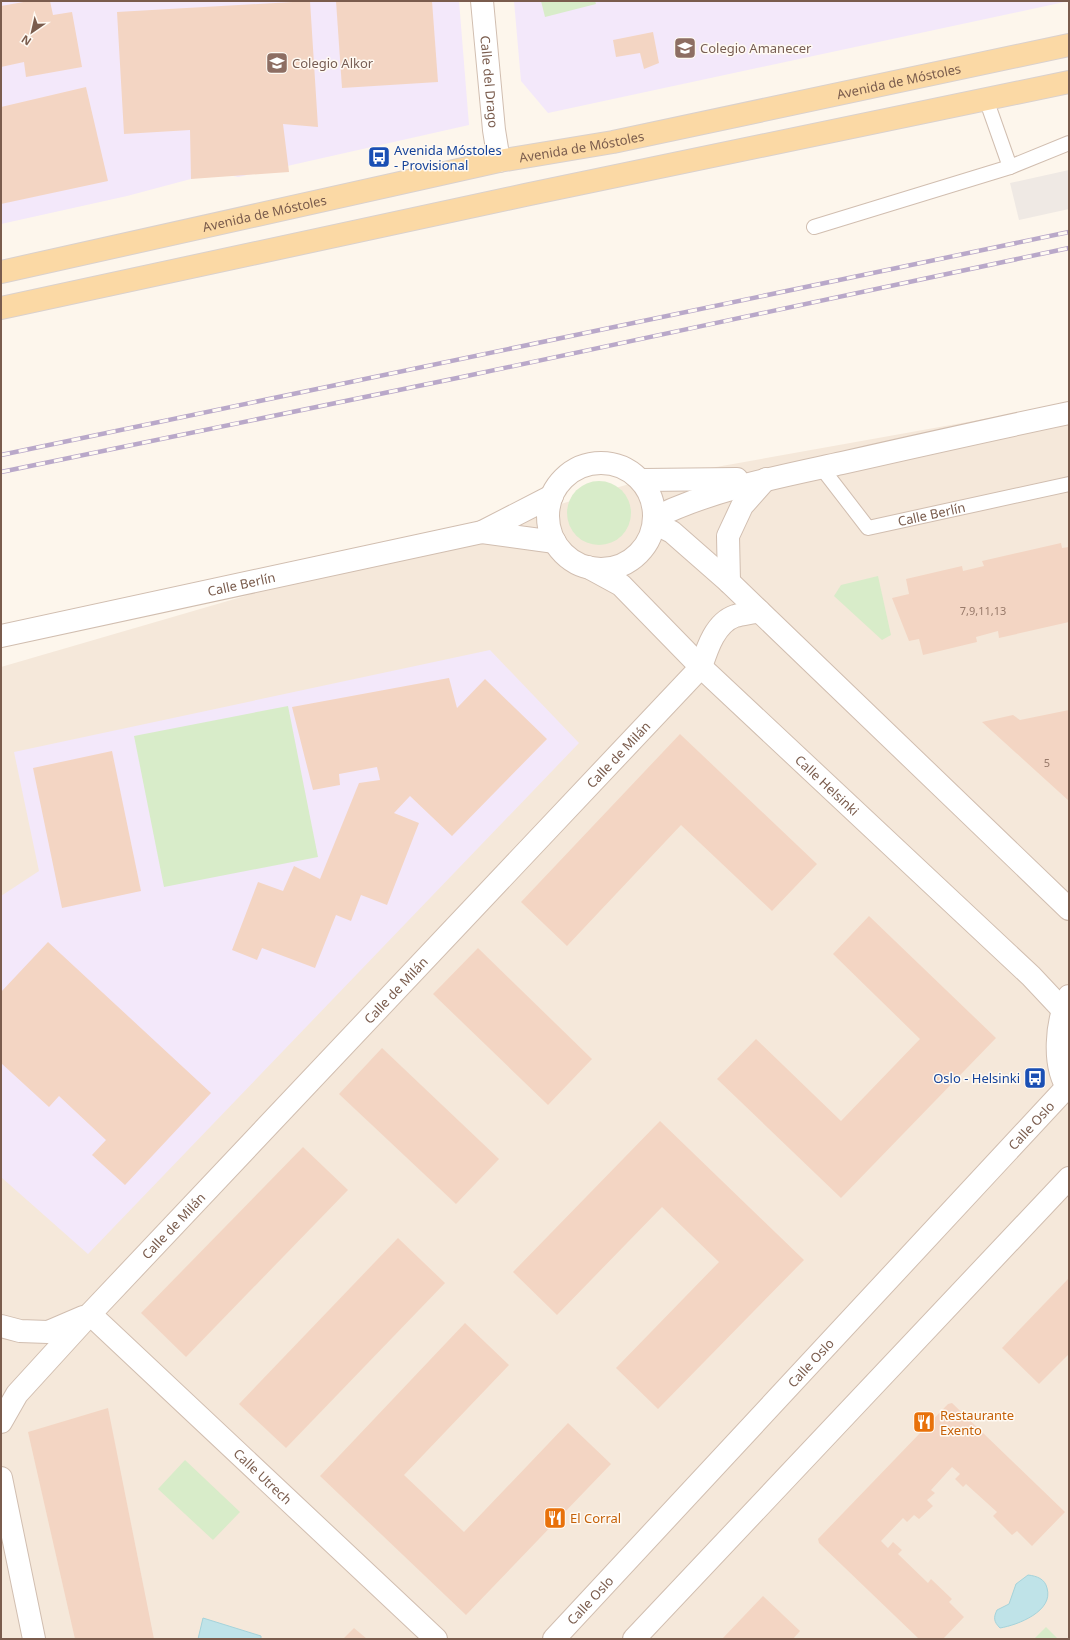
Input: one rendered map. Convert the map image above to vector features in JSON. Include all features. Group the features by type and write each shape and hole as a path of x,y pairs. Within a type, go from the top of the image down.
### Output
{"main road":[{"name":"Avenida de Móstoles","path":"1,272 499,161 613,142 1069,45"},
{"path":"1,308 525,195 1069,82"}],"street":[{"name":"Calle del Drago","path":"482,1 494,130 499,161"},
{"path":"654,520 677,506 766,478 1069,413"},
{"path":"607,463 623,468 643,480 651,494 655,506 654,520 648,540 638,555 623,564 606,569 588,567 575,562 564,553 555,542 548,525 548,512 552,496 561,481 574,470 590,464 607,463"},
{"path":"643,480 766,478"},
{"path":"729,582 728,536 742,506 766,478"},
{"name":"Calle Berlín","path":"1,636 482,532 552,496"},
{"path":"654,520 672,532 729,582 1069,909"},
{"name":"Calle Berlín","path":"482,532 555,542"},
{"name":"Calle Helsinki","path":"588,567 621,585 701,667 1031,976 1066,1002"},
{"path":"701,667 708,646 720,626 734,616 759,611"},
{"name":"Calle de Milán","path":"1,1422 17,1394 90,1314 701,667"},
{"path":"1066,1002 1057,1043 1061,1070 1068,1089"},
{"name":"Calle Oslo","path":"554,1639 1068,1089"},
{"path":"634,1639 1069,1178"},
{"name":"Calle de Milán","path":"1,1326 20,1331 48,1332 90,1314"},
{"name":"Calle Utrech","path":"90,1314 436,1639"},
{"path":"1,1478 34,1639"}],"lane":[{"path":"986,99 1010,167"},
{"path":"814,226 1010,167 1069,143"},
{"name":"Calle Berlín","path":"821,467 868,528 1069,484"}],"shaded area":[{"name":"Colegio Alkor","path":"1,1 459,1 469,125 238,177 217,172 127,196 1,224"},
{"name":"Colegio Amanecer","path":"514,1 1069,1 548,113 521,81"},
{"path":"1069,170 1069,209 1019,220 1010,183"},
{"path":"1069,404 1069,1639 1,1639 1,667 643,480"},
{"path":"490,650 579,743 88,1254 1,1177 1,896 39,871 14,752"}],"green space":[{"path":"541,1 595,1 596,4 545,17"},
{"path":"599,481 617,486 622,490 626,495 631,513 626,531 622,536 617,540 599,545 581,540 576,536 572,531 567,513 572,495 576,490 581,486"},
{"path":"878,576 891,635 882,640 834,596 841,585"},
{"path":"288,706 318,857 164,887 134,736"},
{"path":"185,1460 240,1512 213,1540 158,1489"},
{"path":"1046,1627 1058,1639 1034,1639"}],"water":[{"path":"1028,1575 1037,1577 1046,1585 1048,1596 1045,1604 1033,1616 1016,1624 1000,1628 996,1624 995,1620 997,1610 1009,1604 1016,1584"},
{"path":"203,1618 261,1636 261,1639 198,1639"}],"building":[{"path":"29,1 50,1 53,15 72,12 82,67 26,77 24,62 1,67 1,6"},
{"path":"310,1 318,127 283,124 289,172 191,179 190,130 124,134 117,12"},
{"path":"336,1 432,1 438,82 342,88"},
{"path":"653,32 659,63 644,69 640,53 616,57 613,40"},
{"path":"86,87 108,181 1,204 1,107"},
{"path":"1061,543 1062,548 1069,547 1069,622 999,638 998,631 976,637 977,642 923,655 919,639 909,641 892,598 909,594 906,579 962,566 963,571 984,566 982,561"},
{"path":"449,678 457,708 485,679 547,739 452,836 410,796 394,813 419,823 387,905 361,895 351,921 336,915 315,968 262,948 257,960 232,950 258,882 283,891 294,866 320,879 359,783 380,780 377,767 339,774 340,785 313,790 292,707"},
{"path":"1069,710 1069,801 982,722 1013,715 1020,720"},
{"path":"680,734 817,864 772,911 681,825 567,946 521,902"},
{"path":"112,751 141,891 62,908 33,768"},
{"path":"869,916 996,1038 841,1198 717,1079 756,1039 841,1121 920,1039 833,954"},
{"path":"48,942 211,1093 125,1185 92,1155 106,1140 59,1096 49,1107 1,1063 1,992"},
{"path":"478,948 592,1059 548,1105 433,994"},
{"path":"382,1048 499,1159 456,1204 339,1094"},
{"path":"660,1121 804,1260 658,1409 616,1368 719,1262 662,1207 557,1315 513,1272"},
{"path":"303,1147 348,1190 186,1357 141,1313"},
{"path":"398,1238 445,1283 286,1448 239,1404"},
{"path":"1069,1278 1069,1354 1039,1384 1002,1348"},
{"path":"465,1323 509,1365 404,1475 464,1532 568,1423 611,1464 466,1615 320,1476"},
{"path":"952,1403 1065,1512 1032,1546 1017,1531 1012,1535 993,1516 997,1512 966,1484 963,1487 955,1479 960,1474 952,1467 931,1490 935,1493 927,1500 933,1506 919,1519 914,1515 907,1522 903,1518 881,1541 888,1548 893,1542 902,1550 898,1554 928,1583 931,1579 952,1599 949,1602 964,1617 943,1639 919,1639 819,1543 818,1539 948,1404"},
{"path":"108,1408 154,1639 75,1639 28,1432"},
{"path":"763,1596 800,1631 793,1639 722,1639"},
{"path":"354,1628 367,1639 343,1639"}],"railway":[{"path":"1,455 1069,232"},
{"path":"1,472 462,377 1069,248"}],"place":[{"name":"Colegio Amanecer","path":"685,48"},
{"name":"Colegio Alkor","path":"277,63"},
{"name":"Avenida Móstoles - Provisional","path":"379,157"},
{"name":"Oslo - Helsinki","path":"1035,1078"},
{"name":"Restaurante Exento","path":"924,1422"},
{"name":"El Corral","path":"555,1518"}]}
